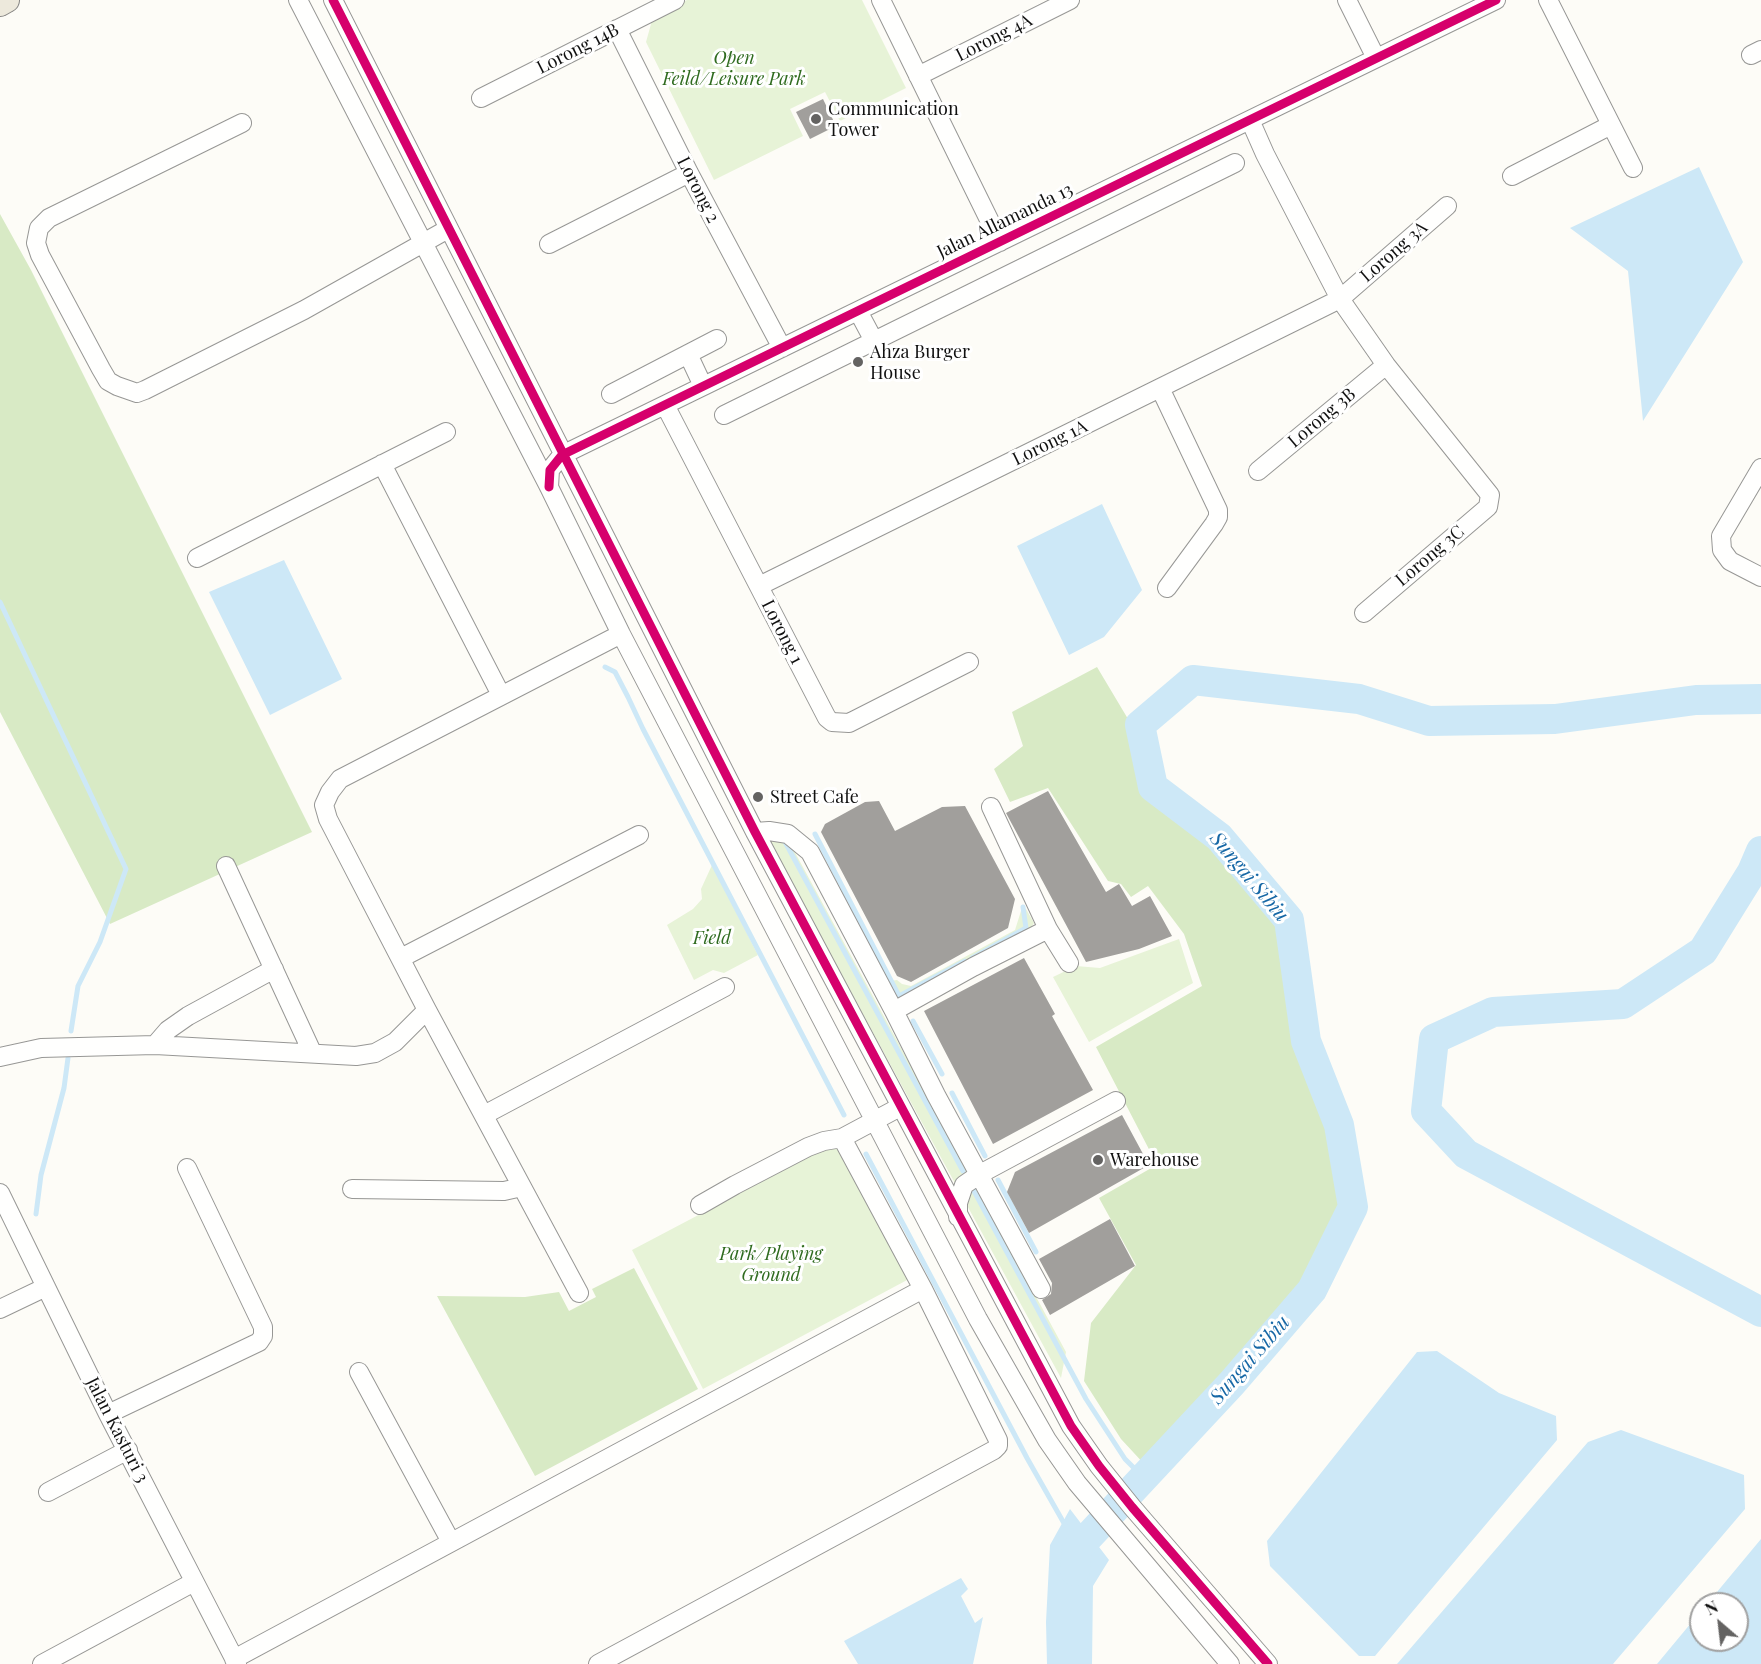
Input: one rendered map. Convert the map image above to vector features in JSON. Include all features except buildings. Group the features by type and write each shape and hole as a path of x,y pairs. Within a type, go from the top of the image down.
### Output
{"main road":[{"path":"0,4 7,0"}],"street":[{"path":"298,0 549,487 621,634 978,1319 1047,1440 1077,1483 1230,1664"},
{"path":"333,0 755,832 1071,1426 1099,1466 1200,1588 1268,1664"},
{"name":"Lorong 14B","path":"481,98 675,0"},
{"path":"881,0 1000,242"},
{"name":"Lorong 4A","path":"918,76 1070,0"},
{"path":"1347,0 1376,58"},
{"name":"Jalan Allamanda 13","path":"562,455 1496,0"},
{"path":"1548,0 1633,168"},
{"name":"Lorong 2","path":"617,29 689,173 782,348"},
{"path":"1250,120 1265,154 1340,299 1386,365"},
{"path":"242,123 49,218 39,228 36,243 40,255 108,381 126,391 137,393 145,390 304,310 448,229"},
{"path":"1512,176 1611,125"},
{"path":"724,415 1235,163"},
{"path":"549,244 689,173"},
{"path":"1132,177 1148,206"},
{"name":"Lorong 3A","path":"1340,299 1447,206"},
{"name":"Lorong 1A","path":"759,586 1340,299"},
{"path":"858,311 874,341"},
{"path":"611,394 717,339"},
{"path":"688,354 703,386"},
{"name":"Lorong 3B","path":"1258,471 1386,365"},
{"name":"Lorong 3C","path":"1364,613 1488,507 1490,495 1386,365"},
{"path":"1160,388 1218,510 1218,517 1214,524 1167,588"},
{"name":"Lorong 1","path":"665,405 827,718 832,722 849,723 969,662"},
{"path":"197,558 446,432"},
{"path":"549,487 550,470 562,455"},
{"path":"382,464 501,695"},
{"path":"1761,468 1721,536 1722,550 1730,561 1761,577"},
{"path":"579,1293 427,1010 328,819 324,805 340,779 621,634"},
{"path":"991,807 1048,929 1069,963"},
{"path":"755,832 769,831 788,834 810,852 936,1095 1041,1289"},
{"path":"401,958 639,835"},
{"path":"226,866 312,1052"},
{"path":"894,1011 1048,929"},
{"path":"155,1044 168,1030 188,1016 274,969"},
{"path":"484,1115 724,987"},
{"path":"0,1058 41,1048 155,1044 356,1056 375,1053 395,1042 427,1010"},
{"path":"958,1217 960,1193 964,1185 980,1174 1116,1101"},
{"path":"700,1205 808,1147 842,1138 900,1107"},
{"path":"598,1664 998,1446 998,1440 923,1289 842,1138"},
{"path":"108,1414 259,1342 263,1336 263,1328 187,1168"},
{"path":"352,1189 504,1191 522,1187"},
{"name":"Jalan Kasturi 3","path":"0,1194 108,1414 236,1661"},
{"path":"0,1309 46,1287"},
{"path":"236,1661 451,1542 923,1289"},
{"path":"359,1372 451,1542"},
{"path":"48,1492 128,1450"},
{"path":"42,1664 194,1582"}],"green space":[{"name":"Open Feild/Leisure Park","path":"687,0 862,0 906,88 840,121 825,92 790,109 803,136 714,180 646,42 653,17"},
{"path":"0,214 31,270 312,832 110,924 0,712"},
{"path":"1097,667 1131,724 1149,792 1211,839 1282,920 1297,1037 1329,1123 1343,1205 1306,1280 1146,1466 1121,1439 1084,1381 1091,1323 1136,1265 1099,1198 1153,1167 1153,1157 1096,1047 1202,986 1184,934 1148,886 1131,897 1121,884 1108,881 1048,788 1010,802 994,769 1023,746 1012,712"},
{"path":"785,834 1066,1352 1061,1378 767,838"},
{"name":"Field","path":"712,865 758,955 724,973 713,970 694,980 667,925 693,909 702,899 701,889"},
{"path":"1026,909 1034,923 1030,929 908,993 901,994 894,989 890,981 897,980 911,986 1015,930 1021,911"},
{"path":"1179,939 1193,983 1089,1042 1053,977 1076,966 1100,968"},
{"name":"Park/Playing Ground","path":"837,1142 909,1279 703,1389 632,1250"},
{"path":"634,1268 698,1389 535,1476 437,1296 525,1297 559,1292 569,1311 596,1297 592,1289"}],"water":[{"path":"1699,167 1743,262 1643,421 1628,271 1570,228"},
{"path":"1102,504 1142,590 1104,637 1069,655 1017,546"},
{"path":"284,560 342,679 270,715 209,592"},
{"path":"1437,1351 1499,1393 1556,1416 1557,1440 1375,1656 1359,1656 1270,1566 1267,1541 1417,1352"},
{"path":"1621,1430 1744,1475 1745,1509 1613,1664 1397,1664 1588,1442"},
{"path":"1070,1509 1109,1560 1093,1586 1092,1664 1047,1664 1046,1622 1050,1545"},
{"path":"1761,1539 1761,1664 1657,1664 1689,1625 1689,1652 1749,1652 1749,1592 1717,1592"},
{"path":"961,1578 968,1589 961,1596 975,1623 983,1617 973,1664 858,1664 844,1641"}],"waterway":[{"path":"0,602 126,869 100,942 78,986 71,1031"},
{"path":"605,667 615,672 844,1115"},
{"name":"Sungai Sibiu","path":"1075,1571 1077,1549 1232,1383 1312,1290 1353,1207 1339,1125 1306,1041 1289,920 1219,837 1153,787 1140,725 1193,680 1359,699 1429,721 1555,719 1696,700 1761,699"},
{"path":"815,834 899,996 965,961"},
{"path":"784,840 963,1171"},
{"name":"Sungai Sibiu","path":"1761,851 1752,872 1703,951 1623,1004 1493,1012 1434,1039 1426,1111 1466,1154 1761,1312"},
{"path":"972,958 1026,928 1023,907"},
{"path":"913,1021 942,1074"},
{"path":"36,1214 41,1175 64,1088 68,1058"},
{"path":"952,1093 985,1156"},
{"path":"866,1154 1027,1458 1065,1525"},
{"path":"998,1180 1036,1252"},
{"path":"974,1191 1086,1399 1125,1459 1143,1477"}],"cycle path":[{"path":"333,0 755,832 1071,1426 1132,1507 1268,1664"},
{"path":"549,487 550,470 562,455 1496,0"}],"place":[{"name":"Communication Tower","path":"816,119"},
{"name":"Ahza Burger House","path":"858,362"},
{"name":"Street Cafe","path":"758,797"},
{"name":"Warehouse","path":"1098,1160"}]}
